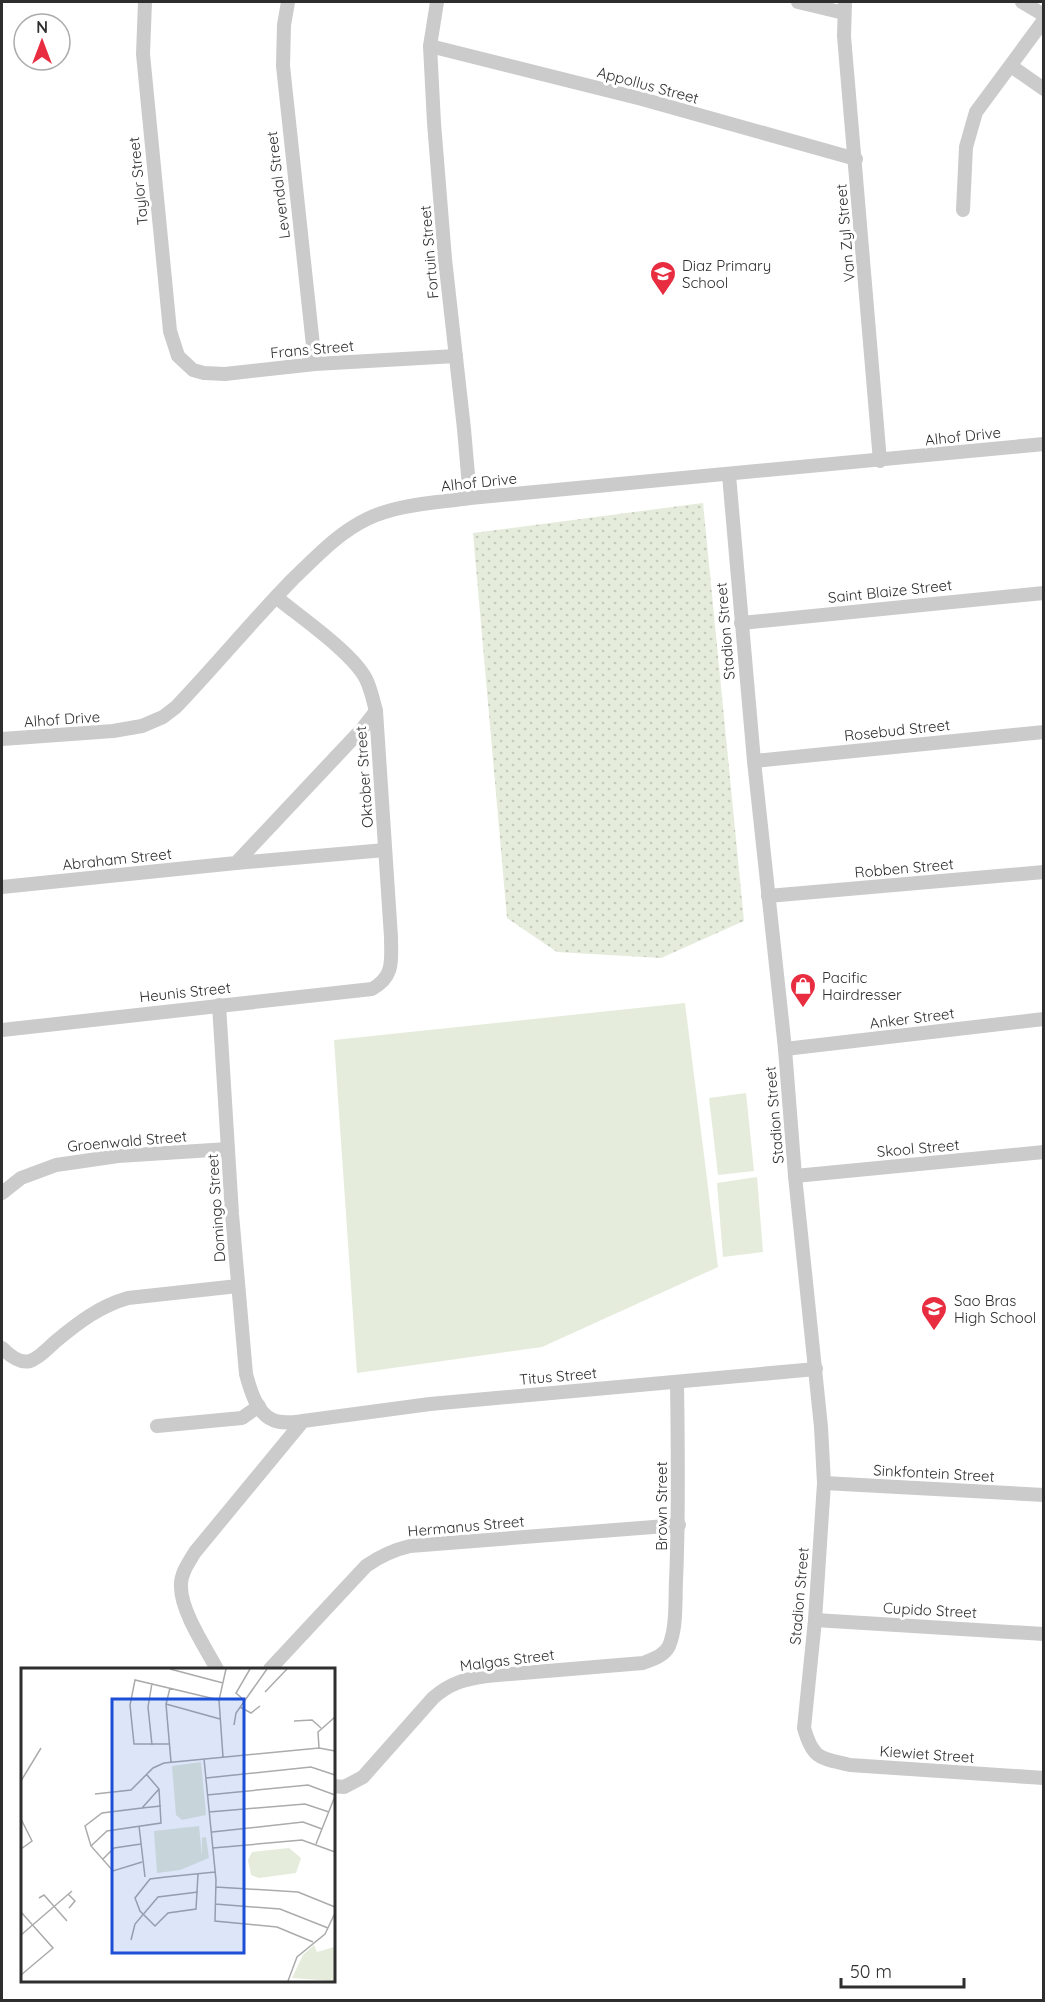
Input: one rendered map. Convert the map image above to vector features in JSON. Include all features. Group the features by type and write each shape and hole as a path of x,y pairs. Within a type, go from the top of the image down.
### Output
{"street":[{"name":"Taylor Street","path":"144,2 143,54 148,113 170,330 178,356"},
{"name":"Levendal Street","path":"288,2 284,25 283,77 315,364"},
{"name":"Fortuin Street","path":"437,2 430,46 434,123 444,248 470,498"},
{"path":"798,2 844,7"},
{"path":"1022,2 1044,15"},
{"name":"Van Zyl Street","path":"844,7 849,97 880,461"},
{"path":"963,210 966,147 970,126 988,93 1011,66 1044,20"},
{"name":"Appollus Street","path":"430,46 642,99 856,159"},
{"path":"1011,66 1044,89"},
{"name":"Frans Street","path":"178,356 193,370 225,374 315,364 456,356"},
{"name":"Alhof Drive","path":"2,740 113,731 158,720 176,707 276,597 328,545 368,518 413,506 470,498 1044,444"},
{"name":"Stadion Street","path":"729,475 754,761 816,1369 824,1483 815,1620 804,1728 812,1751"},
{"name":"Saint Blaize Street","path":"741,623 1044,592"},
{"name":"Oktober Street","path":"276,597 347,655 359,668 366,679 376,711 391,962 386,978 372,989"},
{"path":"236,863 376,711"},
{"name":"Rosebud Street","path":"754,761 1044,732"},
{"name":"Abraham Street","path":"2,887 385,849"},
{"name":"Robben Street","path":"768,896 1044,872"},
{"name":"Heunis Street","path":"2,1030 372,989"},
{"name":"Domingo Street","path":"219,1005 246,1374 254,1399 259,1406"},
{"name":"Anker Street","path":"785,1049 1044,1018"},
{"name":"Groenwald Street","path":"2,1193 21,1178 56,1165 118,1156 228,1149"},
{"name":"Skool Street","path":"795,1176 1044,1152"},
{"path":"2,1348 12,1357 27,1362 95,1311 113,1303 128,1298 238,1286"},
{"name":"Titus Street","path":"259,1406 273,1420 303,1421 430,1404 816,1369"},
{"name":"Brown Street","path":"673,1630 679,1525 677,1382"},
{"path":"156,1426 242,1418 259,1406"},
{"path":"216,1668 183,1598 180,1585 184,1570 195,1552 303,1421"},
{"name":"Sinkfontein Street","path":"824,1483 1044,1495"},
{"name":"Hermanus Street","path":"271,1668 351,1580 383,1554 396,1549 410,1546 679,1525"},
{"name":"Cupido Street","path":"815,1620 1044,1634"},
{"name":"Malgas Street","path":"334,1786 344,1787 363,1777 433,1698 446,1687 464,1679 487,1676 643,1663 663,1654 669,1646 673,1630"},
{"name":"Kiewiet Street","path":"812,1751 828,1760 850,1766 1044,1778"}],"green space":[{"path":"703,503 744,921 661,958 557,952 507,918 473,533"},
{"path":"685,1003 718,1267 542,1347 357,1373 334,1040"},
{"path":"746,1093 754,1171 718,1175 709,1098"},
{"path":"757,1177 763,1252 723,1257 717,1183"}],"place":[{"name":"Diaz Primary School","path":"663,297"},
{"name":"Pacific Hairdresser","path":"803,1009"},
{"name":"Sao Bras High School","path":"934,1332"}]}
